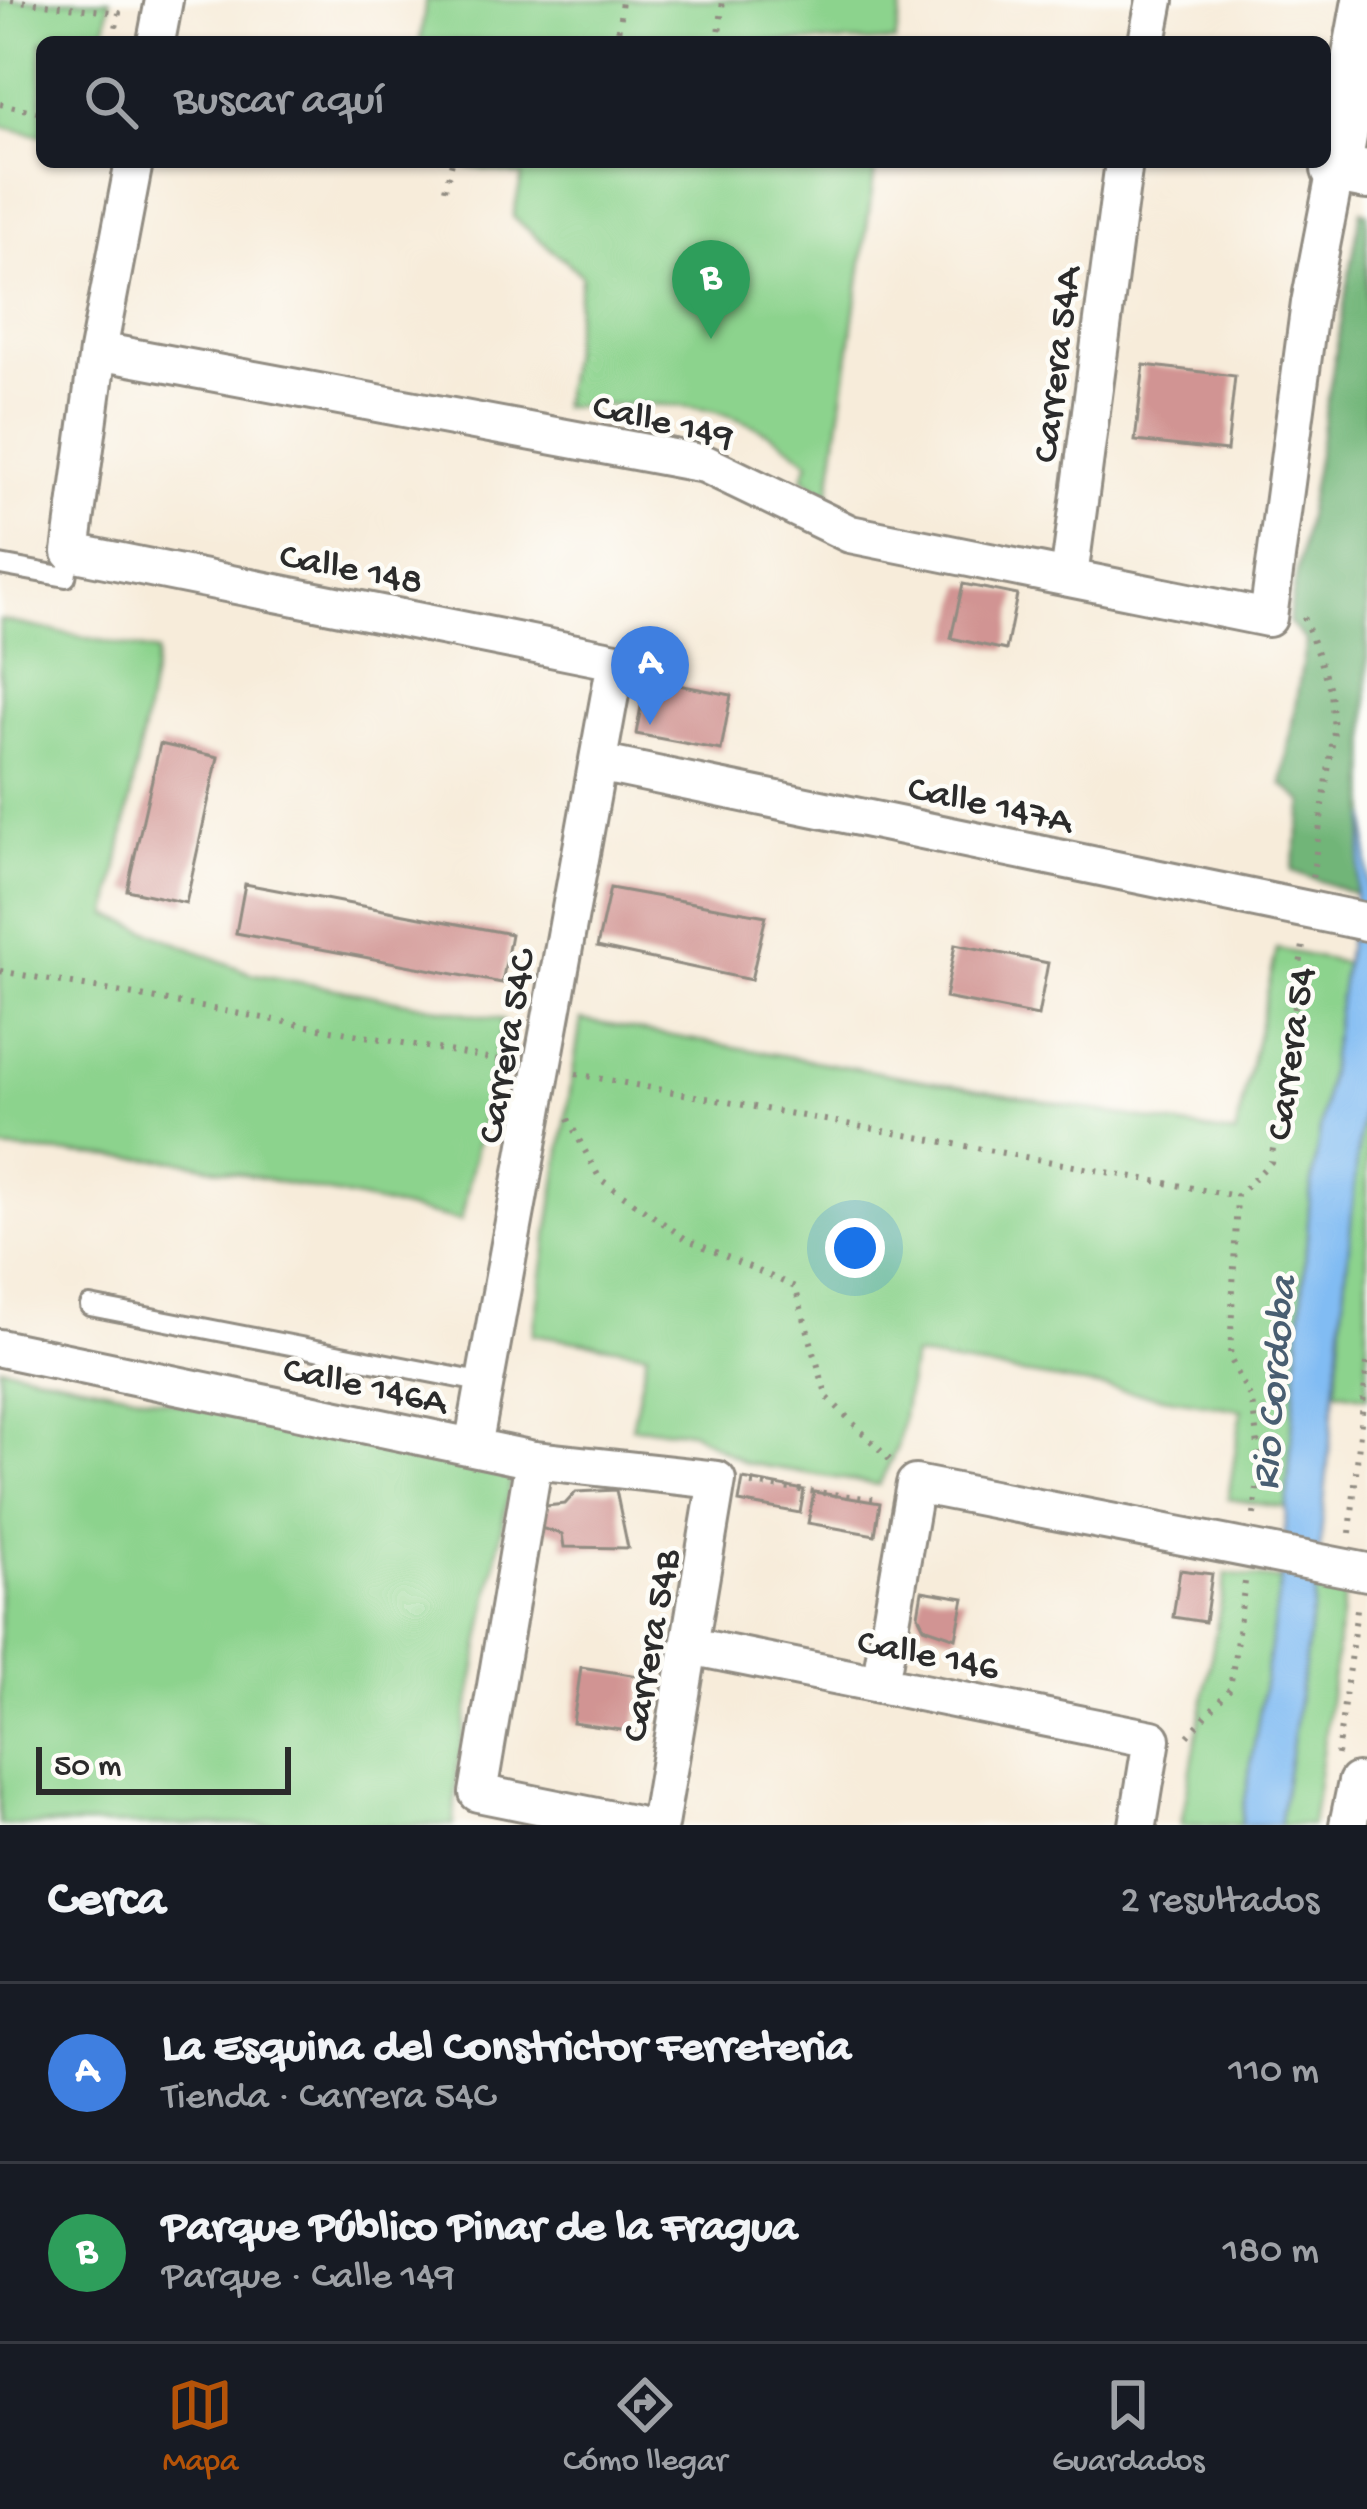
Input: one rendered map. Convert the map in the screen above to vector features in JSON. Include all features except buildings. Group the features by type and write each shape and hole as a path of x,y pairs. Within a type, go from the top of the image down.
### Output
{"street":[{"path":"157,36 164,0"},
{"path":"1148,36 1155,0"},
{"path":"1352,172 1367,2"},
{"path":"70,552 98,351 133,168"},
{"name":"Carrera 54A","path":"1069,577 1123,168"},
{"name":"Calle 149","path":"98,351 705,464 850,533 1268,618 1310,303 1352,172"},
{"name":"Calle 148","path":"70,552 616,661"},
{"name":"Carrera 54C","path":"473,1447 616,661"},
{"name":"Calle 147A","path":"598,763 1337,916"},
{"name":"Calle 146A","path":"0,1348 534,1460 717,1480"},
{"path":"534,1460 478,1793 637,1825"},
{"name":"Carrera 54B","path":"659,1825 717,1480"},
{"path":"880,1684 913,1494 1353,1569"},
{"name":"Calle 146","path":"690,1646 1152,1738 1138,1825"},
{"path":"1348,1825 1362,1783"}],"lane":[{"path":"0,565 66,577 70,552"},
{"path":"90,1306 484,1383"}],"path":[{"path":"11,0 119,14 114,36"},
{"path":"618,36 622,0"},
{"path":"719,36 723,0"},
{"path":"0,104 36,112"},
{"path":"446,189 451,168"},
{"name":"Carrera 54","path":"1237,1196 1271,1162 1337,916 1331,692 1307,633"},
{"path":"0,970 1237,1196 1230,1358 1252,1401 1260,1461 1263,1552 1230,1689 1190,1728"},
{"path":"542,1068 600,1179 686,1239 795,1288 827,1397 913,1494"},
{"path":"1362,1783 1337,1757 1367,1367"},
{"path":"717,1480 913,1494"}],"green space":[{"path":"0,0 110,0 104,36 36,36 36,135 0,126"},
{"path":"426,0 904,0 896,36 421,36"},
{"path":"476,168 875,168 829,496 803,477 809,462 780,440 722,413 661,405 561,407 582,275 513,217 522,176"},
{"path":"1361,210 1367,212 1367,816 1355,894 1292,871 1304,802 1282,784 1306,641 1288,623"},
{"path":"0,620 157,652 109,915 250,973 503,1020 461,1221 181,1161 0,1149"},
{"path":"1277,949 1345,963 1310,1197 1286,1508 1228,1499 1242,1410 913,1356 898,1445 879,1485 745,1463 690,1431 632,1427 647,1352 533,1334 581,1020 1235,1135"},
{"path":"1360,1109 1367,1111 1367,1397 1336,1391"},
{"path":"0,1366 512,1473 457,1769 454,1825 0,1825"},
{"path":"1226,1574 1281,1580 1241,1825 1181,1825"},
{"path":"1316,1587 1344,1596 1312,1825 1279,1825"}],"water":[{"path":"1367,816 1367,1058 1316,1587 1279,1825 1241,1825 1281,1580 1310,1197"}],"place":[{"name":"Parque Público Pinar de la Fragua","path":"711,339"},
{"name":"La Esquina del Constrictor Ferreteria","path":"650,725"}],"water label":[{"name":"Rio Cordoba","path":"1270,1383"}]}
